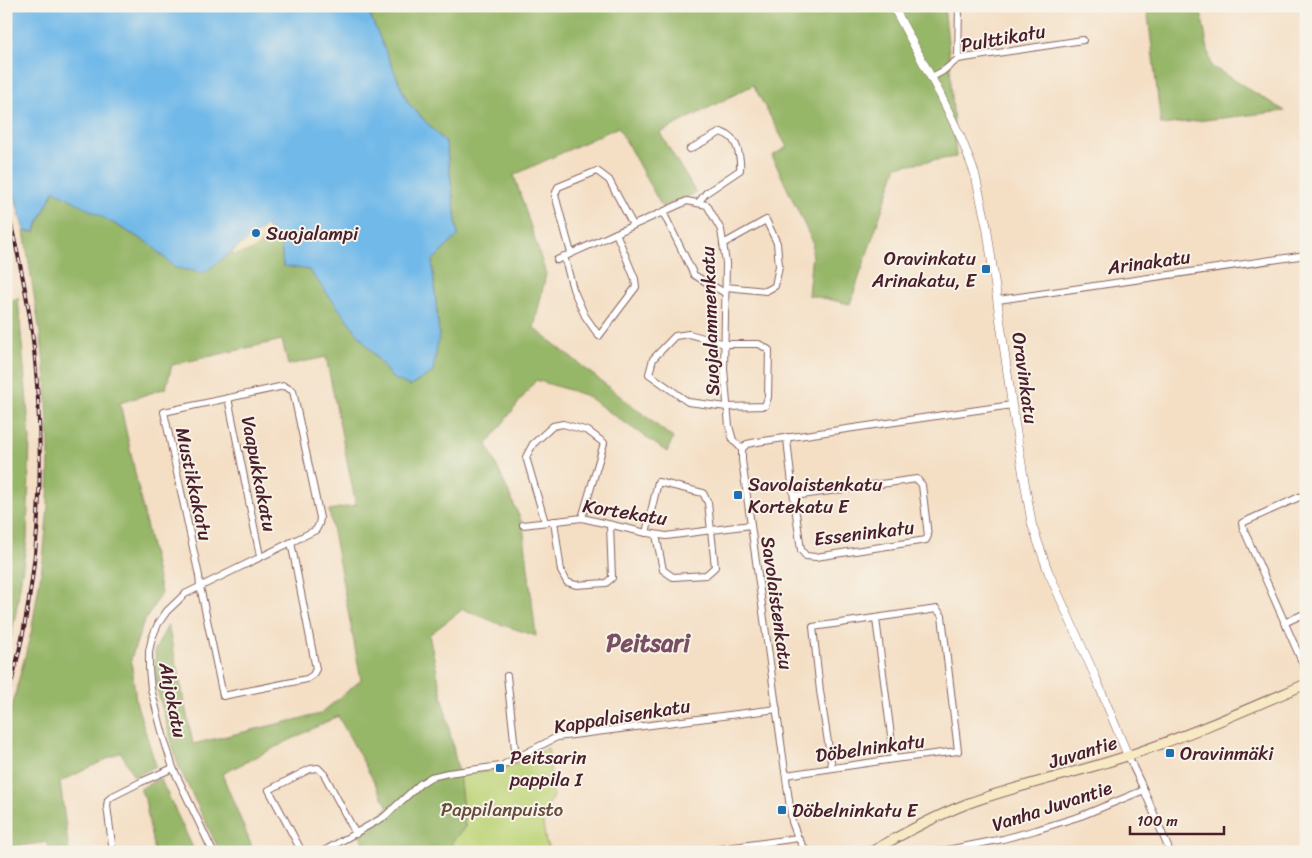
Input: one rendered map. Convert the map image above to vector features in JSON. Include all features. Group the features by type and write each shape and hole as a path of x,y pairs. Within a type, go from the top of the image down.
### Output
{"main road":[{"name":"Juvantie","path":"870,852 900,835 970,803 1175,740 1306,684"}],"street":[{"name":"Oravinkatu","path":"893,6 932,77 962,138 975,174 987,228 1012,405 1032,525 1048,571 1128,756"},
{"path":"958,59 959,6"},
{"name":"Pulttikatu","path":"932,77 958,59 1083,40"},
{"path":"557,260 687,201 698,203 706,193 740,170 741,162 738,149 730,136 721,132 690,149"},
{"path":"571,253 555,195 558,187 597,171 609,180 633,225"},
{"name":"Suojalammenkatu","path":"698,203 707,205 721,230 726,263 724,369 727,406 729,426 733,440 742,449"},
{"path":"663,212 694,276 726,290 766,291 776,286 779,266 777,243 766,220 723,244"},
{"path":"564,256 584,316 599,336 636,288 635,279 616,233"},
{"name":"Arinakatu","path":"998,300 1306,255"},
{"path":"689,334 725,344 759,344 769,350 768,397 765,406 727,406 688,402 649,374 653,359 676,336 689,334"},
{"name":"Mustikkakatu","path":"200,586 164,412 284,386 294,391 320,518"},
{"name":"Vaapukkakatu","path":"228,398 260,556"},
{"path":"742,449 747,444 786,437 1012,405"},
{"path":"545,522 526,457 533,444 553,426 563,424 588,431 604,444 582,518"},
{"path":"786,437 794,496"},
{"name":"Savolaistenkatu","path":"742,449 792,822 798,838 807,852"},
{"name":"Esseninkatu","path":"918,479 922,485 928,536 926,540 816,557 806,556 801,550 794,496 918,479"},
{"path":"646,533 658,482 703,493 708,503 715,567 706,575 673,577 662,570 656,535"},
{"path":"1306,494 1242,523 1242,528 1306,672"},
{"name":"Ahjokatu","path":"214,852 173,768 164,739 151,689 149,651 152,638 158,624 167,611 185,594 316,530 320,524 320,518"},
{"name":"Kortekatu","path":"523,524 582,518 666,536 751,525"},
{"path":"554,521 561,571 567,582 576,585 606,583 612,578 610,525"},
{"path":"200,586 222,696 307,679 313,675 316,669 291,542"},
{"name":"Döbelninkatu","path":"786,775 958,751 942,616 937,610 876,618"},
{"path":"1284,623 1306,613"},
{"path":"832,768 820,691 813,627 876,618 894,759"},
{"path":"507,676 516,758"},
{"name":"Kappalaisenkatu","path":"322,852 374,824 420,784 431,777 500,766 557,737 777,709"},
{"path":"1128,756 1170,850 1161,852"},
{"path":"113,852 107,806 108,800 141,782 173,768"},
{"path":"302,852 269,790 310,769 318,768 324,774 356,834"},
{"name":"Vanha Juvantie","path":"937,852 1003,839 1036,830 1082,816 1144,790"},
{"path":"713,850 798,838"}],"green space":[{"path":"366,6 944,6 956,157 897,166 850,304 808,295 813,243 772,156 787,147 753,85 660,133 696,193 662,207 618,127 514,175 546,274 534,328 673,438 667,452 585,395 536,380 487,444 523,525 536,636 463,609 429,635 459,775 465,827 451,843 459,852 370,852 360,836 388,807 338,716 222,774 254,852 220,852 178,765 157,689 155,650 168,625 193,744 320,714 361,680 329,510 356,505 326,357 288,365 282,340 172,365 166,388 120,403 161,593 142,626 131,659 136,702 156,766 134,777 121,752 60,782 69,852 48,852 47,842 20,846 16,852 6,852 6,729 31,633 43,560 48,507 49,449 46,381 24,231 35,232 54,189 150,244 175,268 266,226 281,244 283,266 309,269 392,378 439,334 432,261 458,235 446,143 408,103"},
{"path":"1147,6 1225,6 1201,12 1211,66 1285,111 1161,125"},
{"path":"18,298 30,439 27,539 16,612 6,661 6,302"},
{"name":"Pappilanpuisto","path":"548,748 553,796 542,818 546,843 552,852 456,852 451,843 465,827 459,775 506,768"},
{"path":"160,778 195,852 154,852 145,799 140,789"}],"sand":[{"name":"Suojalampi","path":"264,210 271,232 254,250 234,255 226,244"}],"water":[{"name":"Suojalampi","path":"6,6 366,6 408,103 446,143 458,236 432,261 439,334 433,372 410,386 392,378 309,270 283,266 281,244 266,226 204,273 175,268 150,244 54,190 34,232 24,231 6,164"}],"railway":[{"path":"6,205 23,276 32,331 38,393 39,438 37,527 33,571 26,615 6,701"}],"place":[{"name":"Suojalampi","path":"256,233"},
{"name":"Oravinkatu Arinakatu, E","path":"986,269"},
{"name":"Savolaistenkatu Kortekatu E","path":"738,495"},
{"name":"Oravinmäki","path":"1170,753"},
{"name":"Peitsarin pappila I","path":"500,768"},
{"name":"Döbelninkatu E","path":"782,810"}],"district":[{"name":"Peitsari","path":"648,643"}]}
